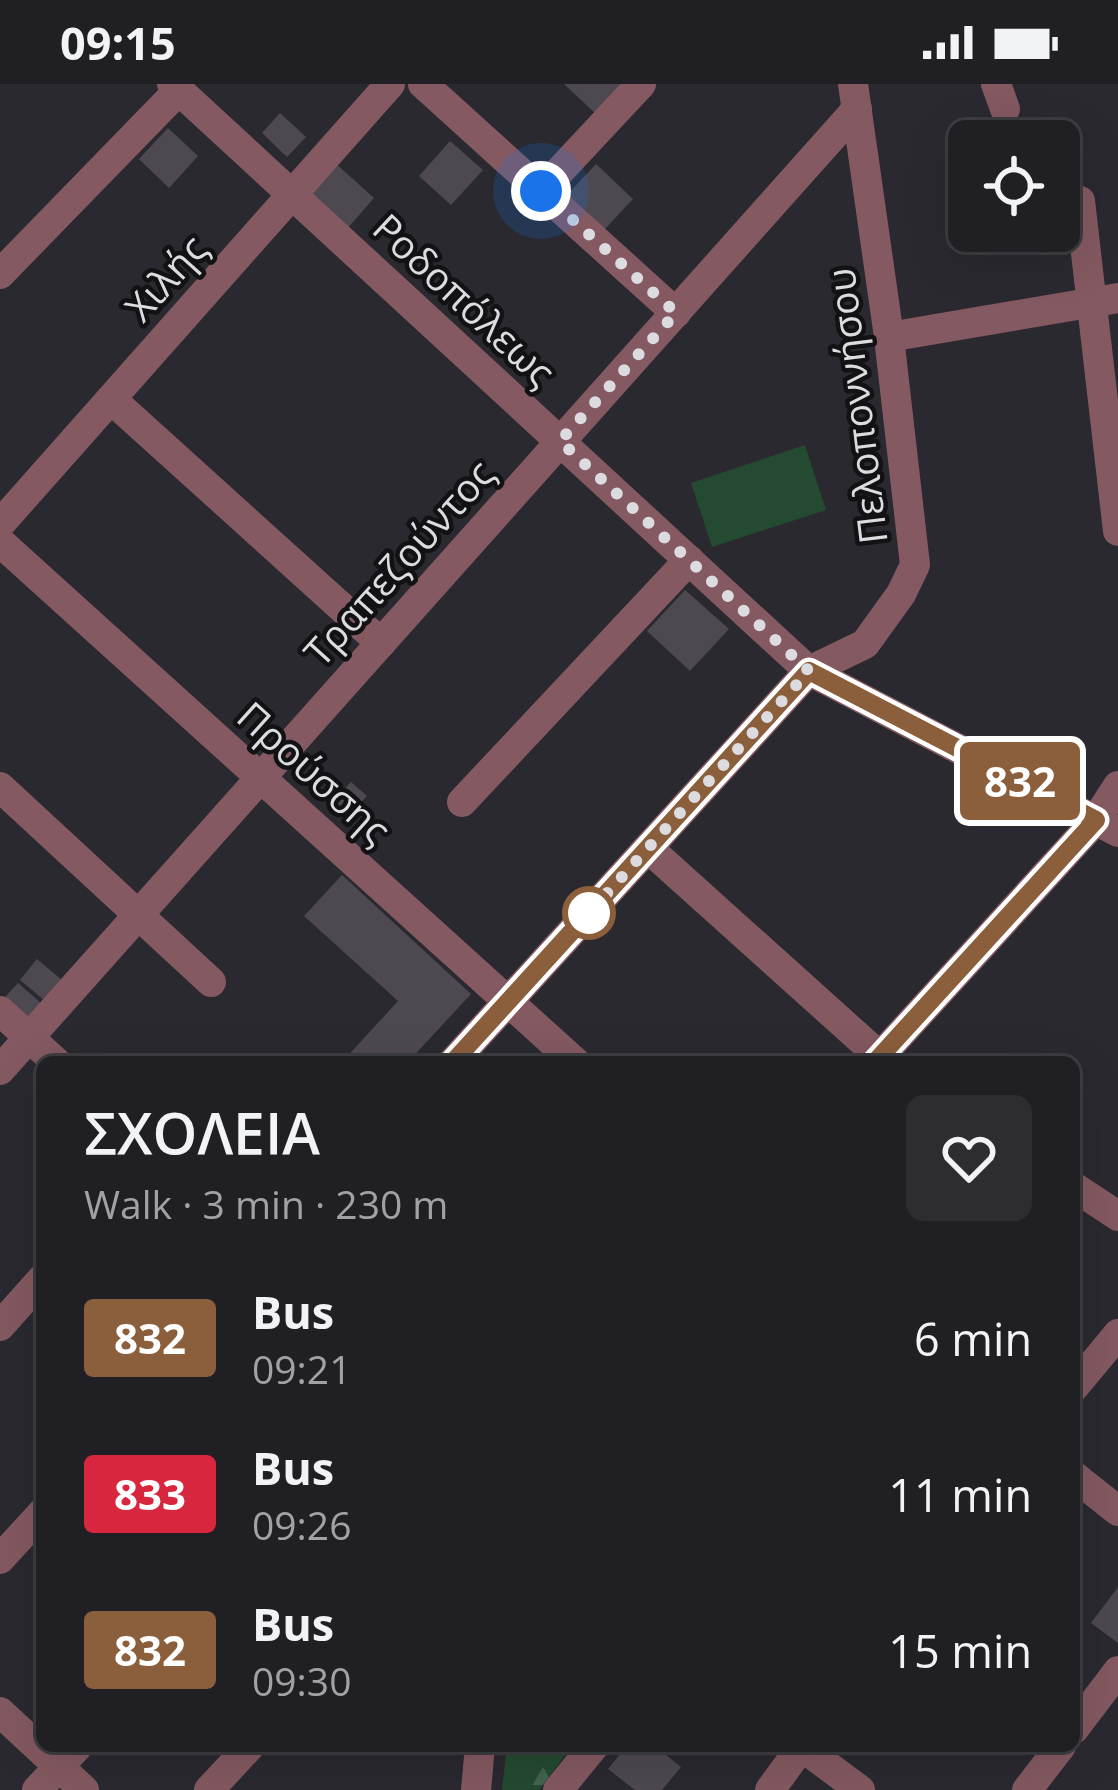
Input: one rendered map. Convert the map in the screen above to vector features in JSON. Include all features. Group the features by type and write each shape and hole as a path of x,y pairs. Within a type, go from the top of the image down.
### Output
{"street":[{"name":"Χιλής","path":"0,524 390,84"},
{"path":"423,84 676,313"},
{"path":"541,191 641,84"},
{"name":"Ροδοπόλεως","path":"175,87 809,671 1107,826"},
{"path":"0,274 175,87"},
{"name":"Τραπεζούντος","path":"0,1070 676,313 855,96"},
{"name":"Πελοποννήσου","path":"809,671 865,644 901,594 914,566 890,337 855,96"},
{"path":"1080,201 1105,300 1118,531"},
{"path":"890,337 1105,300"},
{"path":"111,399 381,643"},
{"name":"Προύσσης","path":"0,542 568,1056"},
{"path":"462,802 689,560"},
{"path":"458,1056 809,671"},
{"path":"884,1056 1107,826 1118,786"},
{"path":"0,787 211,982"},
{"path":"648,848 876,1056"},
{"path":"0,1011 50,1056"},
{"path":"1080,1190 1118,1216"},
{"path":"0,1325 36,1286"},
{"path":"1080,1380 1118,1334"},
{"path":"1080,1481 1118,1511"},
{"path":"0,1559 36,1520"},
{"path":"1080,1721 1118,1671"},
{"path":"0,1712 36,1735"},
{"path":"209,1790 244,1752"},
{"path":"476,1790 479,1752"},
{"path":"558,1790 589,1752"},
{"path":"770,1790 798,1752"},
{"path":"810,1752 860,1790"},
{"path":"1027,1790 1056,1752"},
{"path":"38,1790 69,1756 84,1790"}],"green space":[{"path":"805,445 826,510 712,547 691,483"},
{"path":"506,1752 568,1752 539,1790 502,1790"}],"building":[{"path":"564,84 626,84 597,115"},
{"path":"280,113 306,137 287,157 262,133"},
{"path":"168,128 198,156 169,188 139,159"},
{"path":"450,141 483,170 451,205 419,176"},
{"path":"334,162 374,198 340,237 299,201"},
{"path":"596,164 633,199 604,230 567,195"},
{"path":"685,590 729,629 690,671 647,631"},
{"path":"351,782 367,796 344,820 329,806"},
{"path":"342,875 471,994 414,1056 348,1056 398,1001 304,916"},
{"path":"37,959 62,980 44,1000 20,980"},
{"path":"18,983 42,1004 28,1019 5,997"},
{"path":"1118,1587 1118,1643 1091,1623"},
{"path":"622,1752 662,1752 681,1767 662,1790 635,1790 608,1769"}],"bus line":[{"name":"832","path":"458,1056 809,671 1096,820 880,1056"}],"route":[{"path":"541,191 676,313 560,441 809,671 589,913"}]}
